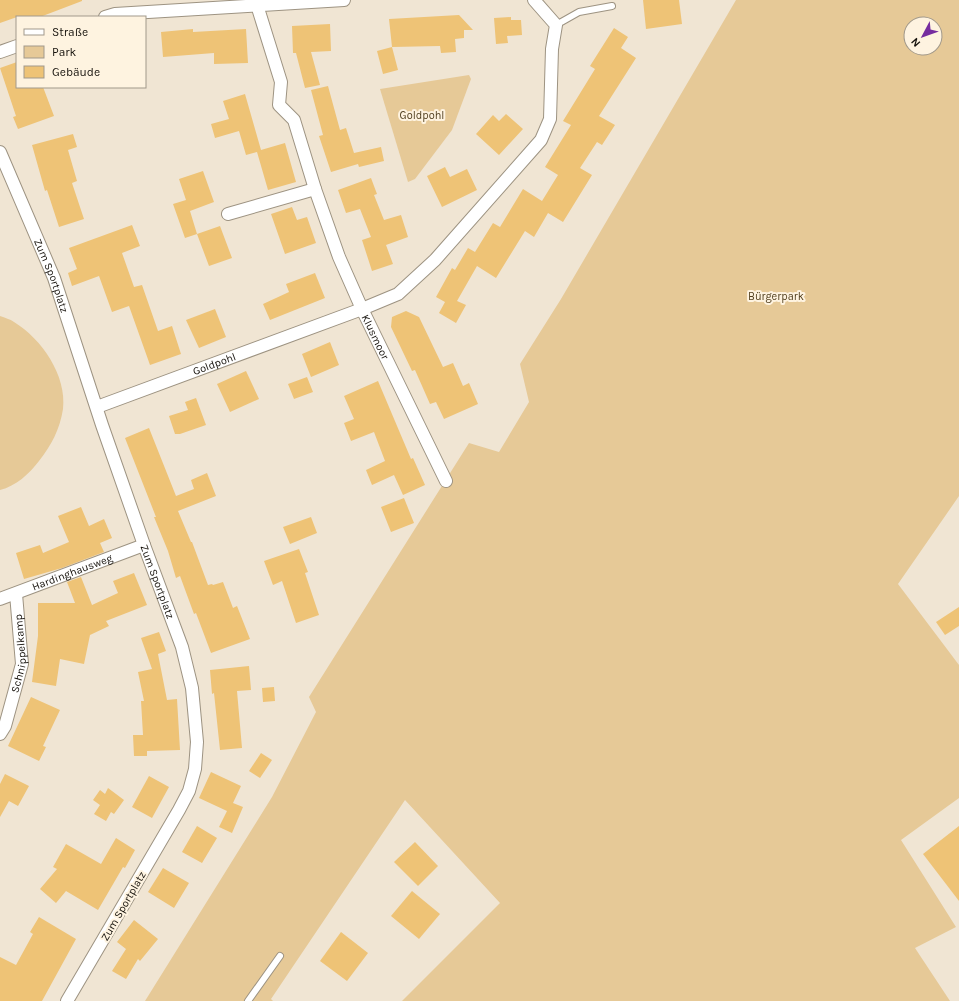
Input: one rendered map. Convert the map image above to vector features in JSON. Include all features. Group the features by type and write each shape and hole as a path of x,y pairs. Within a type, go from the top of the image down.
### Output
{"street":[{"path":"108,16 115,14 344,0"},
{"path":"534,0 556,25"},
{"name":"Klusmoor","path":"257,5 281,82 279,105 294,120 315,189 339,257 362,309 446,481"},
{"name":"Goldpohl","path":"97,407 362,309 398,294 435,260 541,140 550,119 552,49 556,25"},
{"path":"0,52 16,46"},
{"name":"Zum Sportplatz","path":"0,152 54,278 144,545 182,647 192,688 197,742 195,769 189,791 67,1001"},
{"path":"228,214 315,189"},
{"name":"Hardinghausweg","path":"0,599 144,545"},
{"name":"Schnippelkamp","path":"0,734 5,726 22,664 16,594"}],"lane":[{"path":"556,25 579,12 612,6"},
{"path":"248,1001 280,956"}],"green space":[{"name":"Bürgerpark","path":"736,0 959,0 959,496 898,584 959,665 959,798 901,840 956,927 915,948 950,1001 402,1001 500,903 405,800 271,999 273,1001 145,1001 272,797 316,712 309,697 469,443 499,452 529,402 520,364 561,299"},
{"name":"Goldpohl","path":"469,75 471,79 452,130 415,179 408,182 380,89"},
{"path":"0,316 9,319 24,329 43,348 57,371 63,396 63,409 60,423 54,437 35,466 17,482 0,490"}],"building":[{"path":"0,0 82,0 43,16 16,16 16,17 0,23"},
{"path":"643,0 679,0 682,24 646,29"},
{"path":"459,15 473,30 464,30 464,38 455,39 456,52 441,53 440,46 392,47 389,19"},
{"path":"511,17 511,20 521,20 522,35 507,36 508,43 496,44 494,18"},
{"path":"330,24 331,51 311,52 320,85 305,88 296,53 293,53 292,26"},
{"path":"614,28 628,37 621,48 636,58 599,116 615,125 602,145 597,142 580,168 592,175 563,222 548,213 534,237 525,231 496,278 477,266 457,301 466,305 456,323 439,313 445,302 436,297 452,268 455,270 468,248 475,252 493,223 500,227 523,189 542,201 558,175 545,167 571,125 563,121 595,69 590,66"},
{"path":"193,29 193,32 246,29 248,63 214,64 214,53 163,57 161,32"},
{"path":"392,47 398,70 383,74 377,51"},
{"path":"16,62 16,88 43,88 54,116 18,129 13,117 16,116 0,68"},
{"path":"328,86 340,130 346,128 354,153 381,147 384,161 359,167 358,164 331,172 319,136 323,135 311,90"},
{"path":"245,94 261,150 285,143 296,182 268,190 257,152 246,155 239,131 215,138 211,124 229,119 223,101"},
{"path":"506,114 523,129 499,155 476,134 493,115 499,121"},
{"path":"73,134 77,147 68,150 77,181 72,183 84,219 59,227 47,190 45,191 32,145"},
{"path":"445,167 450,177 467,169 477,190 442,207 427,176"},
{"path":"203,171 214,202 190,211 197,234 185,238 173,204 186,200 179,179"},
{"path":"371,178 377,194 374,195 384,220 401,215 408,237 386,245 393,264 372,271 362,240 371,237 360,209 346,213 338,190"},
{"path":"292,207 297,220 307,217 316,243 285,254 271,214"},
{"path":"132,225 140,246 122,253 134,287 142,285 158,331 172,326 181,354 150,365 129,306 112,312 99,276 72,286 68,273 77,269 69,248"},
{"path":"220,226 232,258 209,266 197,234"},
{"path":"315,273 325,298 270,320 263,304 289,292 286,284"},
{"path":"215,309 226,337 199,348 186,320"},
{"path":"406,311 419,317 443,367 453,363 463,386 469,383 478,404 444,419 436,402 430,404 415,370 412,371 391,327 392,317"},
{"path":"330,342 339,365 311,377 302,354"},
{"path":"246,371 259,399 230,412 217,384"},
{"path":"307,377 313,392 294,399 288,384"},
{"path":"378,381 411,459 413,458 425,485 403,495 394,475 372,485 366,470 385,461 374,432 351,441 344,423 354,419 344,396"},
{"path":"196,398 206,425 180,434 175,434 169,416 188,410 185,402"},
{"path":"149,428 176,496 194,489 191,480 207,473 216,496 178,511 192,542 208,585 223,582 233,608 237,606 250,639 211,653 196,613 194,614 180,576 176,578 168,551 154,517 156,517 125,438"},
{"path":"404,498 414,523 391,532 381,507"},
{"path":"81,507 89,526 104,519 112,538 100,543 104,552 62,568 24,579 16,553 40,545 43,553 69,542 58,516"},
{"path":"311,517 317,533 290,544 283,527"},
{"path":"299,549 308,572 305,573 319,615 296,623 282,581 273,585 264,561"},
{"path":"134,573 147,605 106,621 109,626 90,635 84,664 60,659 56,686 32,682 38,636 38,603 75,603 67,582 81,577 92,605 118,593 113,581"},
{"path":"959,607 959,626 945,635 936,622"},
{"path":"159,632 166,651 158,654 167,700 177,699 180,750 147,751 147,756 134,756 133,735 143,735 141,701 144,701 138,672 152,669 141,638"},
{"path":"249,666 251,690 237,691 242,748 220,750 210,670"},
{"path":"274,687 275,701 263,702 262,688"},
{"path":"31,697 60,710 43,746 46,747 39,761 8,746"},
{"path":"261,753 272,760 260,778 249,771"},
{"path":"211,772 241,786 233,803 243,807 232,833 219,827 227,811 199,798"},
{"path":"5,774 29,786 18,806 9,801 0,817 0,784"},
{"path":"149,776 169,787 152,818 132,807"},
{"path":"108,788 124,800 114,814 111,812 106,821 94,814 100,805 93,800 100,790 105,794"},
{"path":"197,826 217,838 202,863 182,852"},
{"path":"959,826 959,901 923,854"},
{"path":"116,838 135,850 125,868 123,867 98,910 66,891 56,903 40,889 57,869 53,867 66,844 101,864"},
{"path":"415,842 438,866 418,886 394,862"},
{"path":"163,868 189,883 174,908 148,892"},
{"path":"412,891 440,914 419,939 391,916"},
{"path":"39,917 76,939 42,1001 0,1001 0,957 16,965 33,934 30,932"},
{"path":"134,920 158,939 140,961 138,959 126,979 112,971 126,949 117,942"},
{"path":"341,932 368,953 347,981 320,961"}]}
